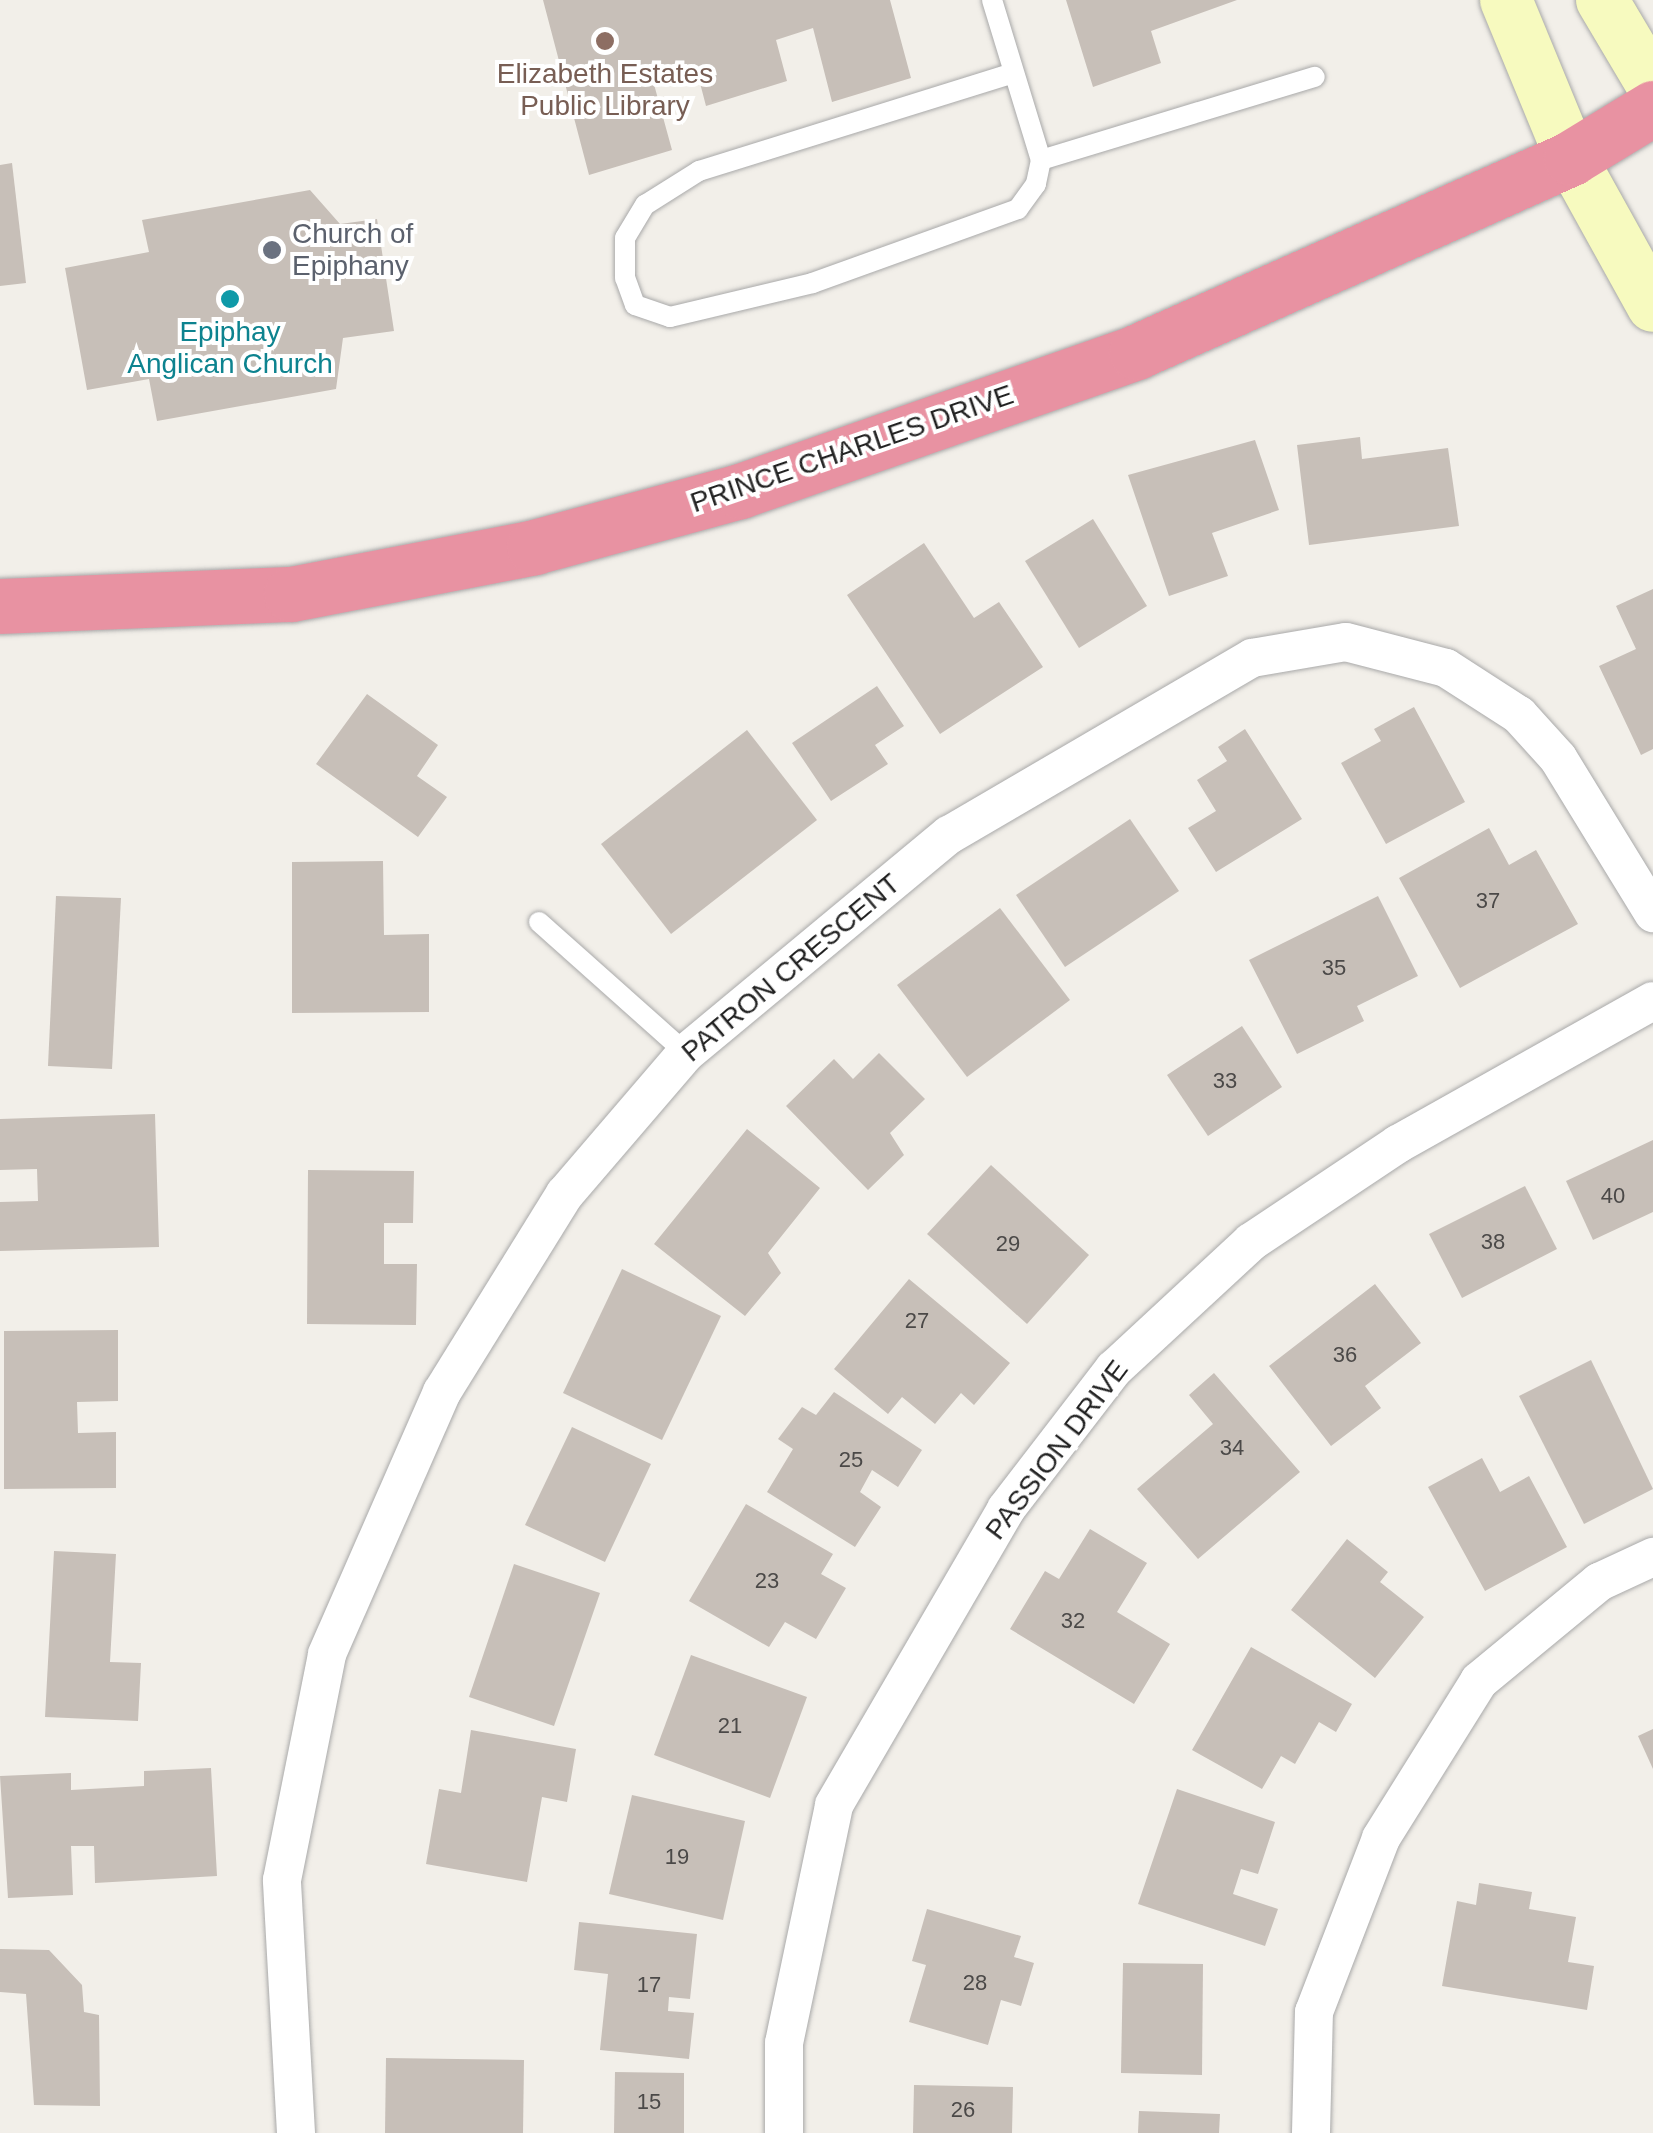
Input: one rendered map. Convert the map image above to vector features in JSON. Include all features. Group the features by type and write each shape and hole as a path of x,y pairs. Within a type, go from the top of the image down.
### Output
{"highway":[{"name":"PRINCE CHARLES DRIVE","path":"0,606 291,594 534,547 740,491 1136,352 1570,158 1653,108"}],"street":[{"path":"1506,0 1570,158 1653,306"},
{"path":"1602,0 1653,86"},
{"name":"PATRON CRESCENT","path":"296,2133 282,1880 327,1654 442,1392 566,1194 686,1053 949,835 1252,658 1346,642 1446,668 1519,715 1558,758 1653,913"},
{"name":"PASSION DRIVE","path":"784,2133 784,2043 834,1805 1006,1509 1114,1368 1252,1242 1398,1144 1653,1001"},
{"path":"1311,2133 1314,2012 1381,1838 1479,1682 1599,1582 1653,1557"}],"lane":[{"path":"992,0 1041,160 1036,184 1018,210 813,283 670,316 635,305 625,278 625,238 645,205 699,170 1013,73"},
{"path":"1041,160 1315,77"},
{"path":"538,922 686,1053"}],"building":[{"path":"543,0 890,0 911,78 832,102 813,28 776,40 787,81 706,106 695,64 652,77 672,150 589,175"},
{"path":"1066,0 1237,0 1151,31 1161,63 1093,87"},
{"path":"12,163 26,283 0,286 0,165"},
{"name":"Epiphay Anglican Church","path":"310,190 340,224 377,219 394,331 343,338 336,389 157,421 149,379 87,390 65,268 149,252 142,220"},
{"path":"1360,437 1362,459 1448,448 1459,526 1309,545 1297,445"},
{"path":"1255,440 1279,510 1212,533 1228,576 1169,596 1128,475"},
{"path":"1093,519 1147,606 1079,648 1025,561"},
{"path":"924,543 974,618 999,602 1043,667 940,734 847,595"},
{"path":"1653,589 1653,749 1641,755 1599,666 1636,649 1616,606"},
{"path":"877,686 904,726 875,745 888,764 831,801 792,743"},
{"path":"367,694 438,745 417,776 447,797 418,837 316,764"},
{"path":"1414,707 1465,802 1386,844 1341,763 1381,741 1374,729"},
{"path":"1245,729 1302,819 1216,872 1188,828 1216,811 1197,780 1227,761 1218,747"},
{"path":"747,730 817,820 671,934 601,844"},
{"path":"1130,819 1179,891 1065,967 1016,895"},
{"path":"1489,828 1509,865 1536,850 1578,924 1460,988 1399,878"},
{"path":"383,861 384,935 429,934 429,1012 292,1013 292,862"},
{"path":"56,896 121,898 112,1069 48,1066"},
{"path":"1378,896 1418,976 1357,1006 1364,1021 1297,1054 1249,960"},
{"path":"1000,908 1070,1000 967,1077 897,985"},
{"path":"1242,1026 1282,1087 1208,1136 1167,1075"},
{"path":"879,1053 925,1099 890,1133 904,1155 868,1190 786,1106 834,1059 853,1079"},
{"path":"155,1114 159,1247 0,1251 0,1202 38,1201 37,1169 0,1170 0,1119"},
{"path":"747,1129 820,1188 768,1253 781,1273 745,1316 654,1244"},
{"path":"1653,1140 1653,1212 1593,1240 1566,1181"},
{"path":"991,1165 1089,1255 1027,1324 927,1234"},
{"path":"308,1170 414,1171 413,1223 384,1223 384,1264 417,1264 416,1325 307,1324"},
{"path":"1525,1186 1557,1249 1462,1298 1429,1234"},
{"path":"622,1269 721,1316 662,1440 563,1393"},
{"path":"909,1279 1010,1363 974,1405 961,1393 935,1424 902,1397 888,1414 834,1369"},
{"path":"1375,1284 1421,1343 1365,1386 1381,1408 1331,1446 1269,1366"},
{"path":"118,1330 118,1401 77,1402 78,1433 116,1432 116,1488 4,1489 4,1331"},
{"path":"1591,1360 1653,1489 1584,1524 1519,1396"},
{"path":"1214,1373 1300,1472 1198,1559 1137,1489 1213,1424 1189,1395"},
{"path":"834,1392 922,1450 898,1487 872,1470 860,1492 881,1507 855,1547 767,1492 793,1449 778,1439 802,1407 816,1415"},
{"path":"572,1427 651,1464 605,1562 525,1525"},
{"path":"1482,1458 1500,1492 1529,1476 1567,1547 1485,1591 1428,1487"},
{"path":"746,1504 833,1554 821,1574 846,1588 816,1639 785,1622 769,1647 689,1601"},
{"path":"1090,1529 1147,1563 1117,1612 1170,1644 1134,1704 1010,1629 1045,1571 1059,1579"},
{"path":"1347,1539 1388,1572 1380,1582 1424,1617 1375,1678 1291,1610"},
{"path":"54,1551 116,1554 110,1662 141,1663 138,1721 45,1717"},
{"path":"514,1564 600,1593 554,1726 469,1697"},
{"path":"1251,1647 1352,1704 1336,1732 1319,1722 1295,1764 1281,1756 1262,1789 1192,1750"},
{"path":"691,1655 807,1697 770,1798 654,1755"},
{"path":"1653,1729 1653,1769 1638,1736"},
{"path":"471,1730 576,1749 567,1802 542,1797 527,1882 426,1864 439,1789 461,1793"},
{"path":"211,1768 217,1876 95,1883 94,1846 71,1846 73,1895 8,1898 0,1776 71,1773 71,1790 144,1786 144,1771"},
{"path":"1177,1789 1275,1822 1258,1874 1241,1869 1233,1894 1278,1909 1265,1946 1138,1904"},
{"path":"632,1795 745,1821 723,1920 609,1894"},
{"path":"1479,1883 1532,1892 1529,1909 1576,1917 1568,1962 1594,1966 1587,2010 1442,1986 1457,1901 1476,1905"},
{"path":"927,1909 1021,1936 1014,1957 1034,1963 1021,2006 1001,2000 988,2045 909,2022 926,1965 912,1961"},
{"path":"579,1922 697,1934 690,1999 669,1997 668,2011 694,2013 689,2059 600,2050 608,1974 574,1970"},
{"path":"0,1949 49,1950 82,1985 84,2012 99,2015 100,2106 34,2105 26,1994 0,1992"},
{"path":"1123,1963 1203,1964 1202,2075 1121,2073"},
{"path":"386,2058 524,2060 523,2133 385,2133"},
{"path":"615,2072 684,2073 684,2133 614,2133"},
{"path":"914,2085 1013,2087 1012,2133 913,2133"},
{"path":"1139,2111 1220,2114 1219,2133 1138,2133"}],"place":[{"name":"Elizabeth Estates Public Library","path":"605,41"},
{"name":"Church of Epiphany","path":"272,250"},
{"name":"Epiphay Anglican Church","path":"230,299"}]}
